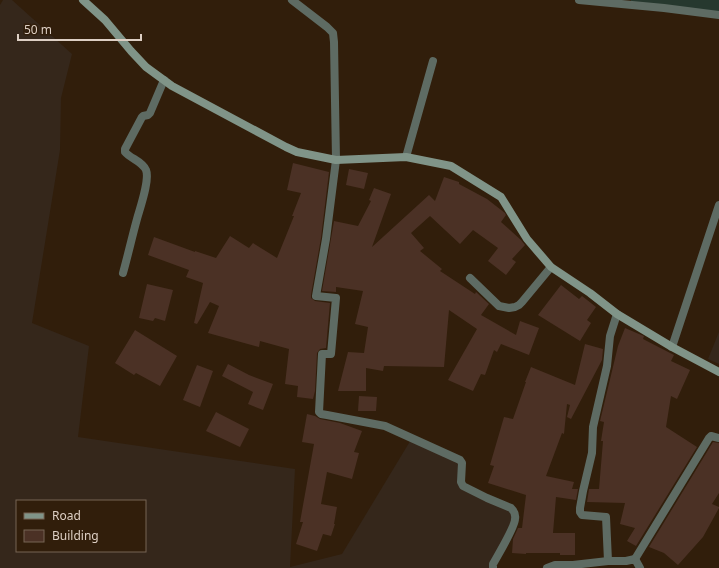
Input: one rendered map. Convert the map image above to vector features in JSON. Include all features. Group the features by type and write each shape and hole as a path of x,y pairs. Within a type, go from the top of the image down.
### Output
{"street":[{"path":"83,0 105,20 146,67 172,86 297,152 336,160 406,157 451,166 501,197 527,239 551,267 590,293 617,314 672,347 719,372"},
{"path":"292,0 327,27 333,33 334,42 336,160 326,238 316,296 336,298 331,354 322,354 319,412 321,414 385,426 460,460 462,462 461,482 463,486 511,508 514,511 514,523 493,564 493,568"},
{"path":"579,0 719,14"},
{"path":"406,157 433,61"},
{"path":"123,273 147,176 147,172 143,165 128,155 125,152 125,149 142,117 150,113 164,80"},
{"path":"672,347 719,205"},
{"path":"470,278 499,306 509,308 519,305 551,267"},
{"path":"608,561 606,517 582,515 580,508 592,453 594,427 606,366 610,336 617,314"},
{"path":"547,568 555,565 573,565 635,559 709,438 711,436 719,438"},
{"path":"635,559 640,568"}],"shaded area":[{"path":"3,0 12,0 72,54 61,98 60,150 32,323 89,346 78,437 295,469 290,567 342,554 412,438 460,458 459,485 517,513 492,568 0,568 0,5"},
{"path":"719,332 719,364 708,359"}],"green space":[{"path":"631,0 719,0 719,14 630,8"}],"building":[{"path":"293,163 329,172 321,238 311,298 315,301 330,303 326,348 320,349 317,353 315,391 313,399 297,397 298,386 285,384 289,349 260,341 259,347 208,333 219,306 210,302 197,324 194,323 203,283 186,277 189,270 148,255 154,237 216,258 230,236 249,248 253,243 277,258 294,216 292,216 301,193 287,190"},
{"path":"349,169 368,173 364,189 346,185"},
{"path":"444,177 459,182 459,184 487,199 505,213 506,215 501,222 525,245 512,259 516,262 506,275 488,261 498,248 473,230 460,244 430,216 411,233 424,248 420,251 442,269 440,271 475,294 476,292 489,304 481,315 516,335 520,321 539,328 529,355 501,344 497,352 494,350 485,375 481,374 473,391 448,380 477,329 449,310 444,367 384,366 383,371 366,368 366,391 338,391 348,352 364,353 368,327 355,324 363,291 336,287 336,292 322,291 334,221 358,226 371,201 369,200 374,188 391,194 372,247 429,195 435,201"},
{"path":"147,284 173,290 165,321 155,318 153,321 139,318"},
{"path":"561,285 579,299 582,296 596,307 587,320 591,323 580,341 538,315"},
{"path":"625,328 644,336 643,339 674,355 671,361 690,370 677,399 671,396 666,427 697,447 636,546 627,541 635,528 620,524 625,503 587,502 589,489 599,489 603,441 601,441 604,422 600,421 618,346"},
{"path":"135,330 177,356 160,386 136,373 134,375 115,363"},
{"path":"585,344 603,349 602,360 571,419 567,417 570,405 567,404 564,434 562,433 546,476 574,482 572,489 578,489 576,500 556,497 553,533 575,533 575,555 560,555 560,553 512,553 513,539 518,528 522,528 526,495 488,483 494,466 490,465 504,417 513,419 531,367 575,385"},
{"path":"228,364 249,375 273,384 263,410 248,404 253,392 222,376"},
{"path":"197,365 213,371 200,407 183,400"},
{"path":"359,396 377,397 376,411 358,411"},
{"path":"216,412 249,429 240,447 206,431"},
{"path":"307,414 362,431 354,452 359,453 352,479 327,472 321,504 337,507 335,524 331,536 323,534 317,551 296,544 303,522 300,522 314,444 302,442"},
{"path":"713,442 719,443 719,493 712,504 719,508 703,537 678,565 664,553 649,547"}]}
